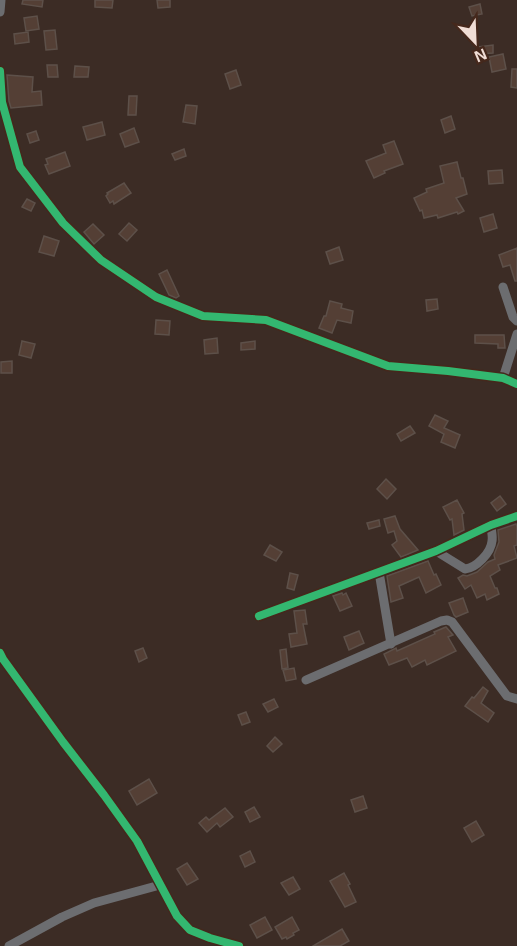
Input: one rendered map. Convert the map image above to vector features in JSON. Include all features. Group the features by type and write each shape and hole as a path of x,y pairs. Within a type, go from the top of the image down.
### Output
{"street":[{"path":"0,12 1,0"},
{"path":"0,71 1,103 20,167 63,223 101,260 156,297 203,316 266,320 388,366 448,370 503,378 517,384"},
{"path":"503,287 513,317 517,321"},
{"path":"503,378 517,334"},
{"path":"259,616 436,551 491,525 517,516"},
{"path":"436,551 465,569 470,569 489,548 492,541 491,525"},
{"path":"380,572 391,644"},
{"path":"306,680 447,620 452,622 507,696 517,699"},
{"path":"0,653 137,842 177,916 190,930 239,946"},
{"path":"9,946 62,917 94,903 159,885"}],"building":[{"path":"23,0 43,0 42,7 22,4"},
{"path":"95,0 113,0 112,8 95,7"},
{"path":"157,0 170,0 170,7 158,8"},
{"path":"480,4 482,14 472,16 469,7"},
{"path":"37,16 39,29 26,31 24,18"},
{"path":"55,30 57,49 46,50 44,31"},
{"path":"28,32 29,42 15,44 14,34"},
{"path":"493,45 493,53 478,54 478,47"},
{"path":"503,54 506,69 492,72 489,57"},
{"path":"47,65 57,65 58,77 48,77"},
{"path":"75,66 89,67 88,77 74,77"},
{"path":"512,69 517,69 517,88 511,87"},
{"path":"236,70 241,85 230,89 225,74"},
{"path":"7,75 33,77 32,92 41,91 42,105 11,108"},
{"path":"129,96 137,96 136,115 128,115"},
{"path":"186,105 197,106 195,124 183,122"},
{"path":"451,116 455,129 445,133 441,120"},
{"path":"102,122 105,135 87,140 83,127"},
{"path":"134,128 139,142 125,147 120,134"},
{"path":"36,131 39,140 30,143 27,134"},
{"path":"394,141 403,164 384,171 385,173 374,178 366,161 386,153 383,145"},
{"path":"184,149 186,156 175,160 172,154"},
{"path":"65,152 70,166 49,174 45,165 48,164 46,159"},
{"path":"457,162 467,194 456,198 464,211 438,218 437,215 424,218 414,198 427,192 426,189 444,183 440,166"},
{"path":"502,170 503,183 489,184 488,171"},
{"path":"124,183 131,193 114,204 113,201 110,203 106,196 107,193"},
{"path":"27,199 35,203 31,211 22,207"},
{"path":"493,214 497,228 484,232 480,218"},
{"path":"129,223 137,230 127,241 119,234"},
{"path":"93,224 104,235 94,244 84,232"},
{"path":"44,236 59,241 54,256 39,252"},
{"path":"339,247 343,260 330,264 326,252"},
{"path":"517,248 517,281 515,281 510,265 503,267 499,255"},
{"path":"167,270 179,296 176,298 169,295 159,274"},
{"path":"437,299 438,309 427,311 426,300"},
{"path":"330,301 342,304 341,308 353,311 351,323 337,320 332,333 319,328 326,316"},
{"path":"156,320 170,321 169,335 155,334"},
{"path":"475,335 504,335 505,348 498,348 498,344 475,343"},
{"path":"217,338 218,353 205,354 204,340"},
{"path":"22,341 35,344 31,358 19,355"},
{"path":"255,341 255,349 241,350 241,343"},
{"path":"12,361 12,373 1,373 1,362"},
{"path":"435,415 448,421 444,428 460,435 455,448 441,442 444,434 429,426"},
{"path":"410,426 415,433 401,441 397,434"},
{"path":"386,479 396,489 387,499 377,489"},
{"path":"500,496 506,504 497,511 491,503"},
{"path":"457,500 464,513 462,514 464,530 454,535 452,519 450,520 443,507"},
{"path":"395,516 400,529 418,550 401,557 392,545 397,541 394,531 388,533 384,519"},
{"path":"379,520 380,526 369,529 367,523"},
{"path":"516,524 517,545 514,546 517,558 498,565 500,570 490,576 499,594 487,600 485,594 477,598 471,585 465,589 458,578 477,572 495,559 494,555 499,542 498,530"},
{"path":"270,545 282,552 276,561 264,555"},
{"path":"428,561 441,585 426,593 419,577 399,586 403,598 391,602 387,576"},
{"path":"290,573 298,575 294,590 287,588"},
{"path":"342,593 343,595 346,593 352,606 340,611 333,596"},
{"path":"463,598 468,612 456,617 449,603"},
{"path":"305,610 307,624 303,624 307,644 291,647 289,634 297,633 294,611"},
{"path":"446,627 453,635 448,637 456,651 427,665 425,660 412,667 407,658 389,665 384,654 396,648 397,651"},
{"path":"359,631 364,643 349,650 344,637"},
{"path":"143,648 147,658 139,662 135,651"},
{"path":"286,649 288,668 282,669 280,650"},
{"path":"294,668 296,679 286,681 283,670"},
{"path":"483,687 488,691 481,703 494,713 488,722 465,706"},
{"path":"274,699 278,707 268,712 263,704"},
{"path":"246,712 250,722 242,725 238,715"},
{"path":"275,737 282,744 273,752 267,746"},
{"path":"149,779 157,793 137,805 129,791"},
{"path":"363,796 367,808 355,812 351,800"},
{"path":"254,807 260,817 250,822 245,812"},
{"path":"225,808 233,817 220,827 217,823 207,832 199,823 206,817 209,820"},
{"path":"476,821 484,835 472,842 464,828"},
{"path":"250,851 255,862 245,867 240,856"},
{"path":"187,863 198,879 187,885 177,869"},
{"path":"344,873 356,902 345,907 330,881"},
{"path":"293,877 300,889 289,895 281,883"},
{"path":"265,917 272,930 257,938 250,925"},
{"path":"292,917 299,930 287,939 286,937 282,939 275,927"},
{"path":"342,929 349,941 340,946 313,946"}],"cycle path":[{"path":"0,71 2,102 20,167 63,223 101,260 156,297 203,316 266,320 388,366 503,378 517,384"},
{"path":"259,616 436,551 491,525 517,516"},
{"path":"0,653 137,841 177,916 190,930 239,946"}]}
